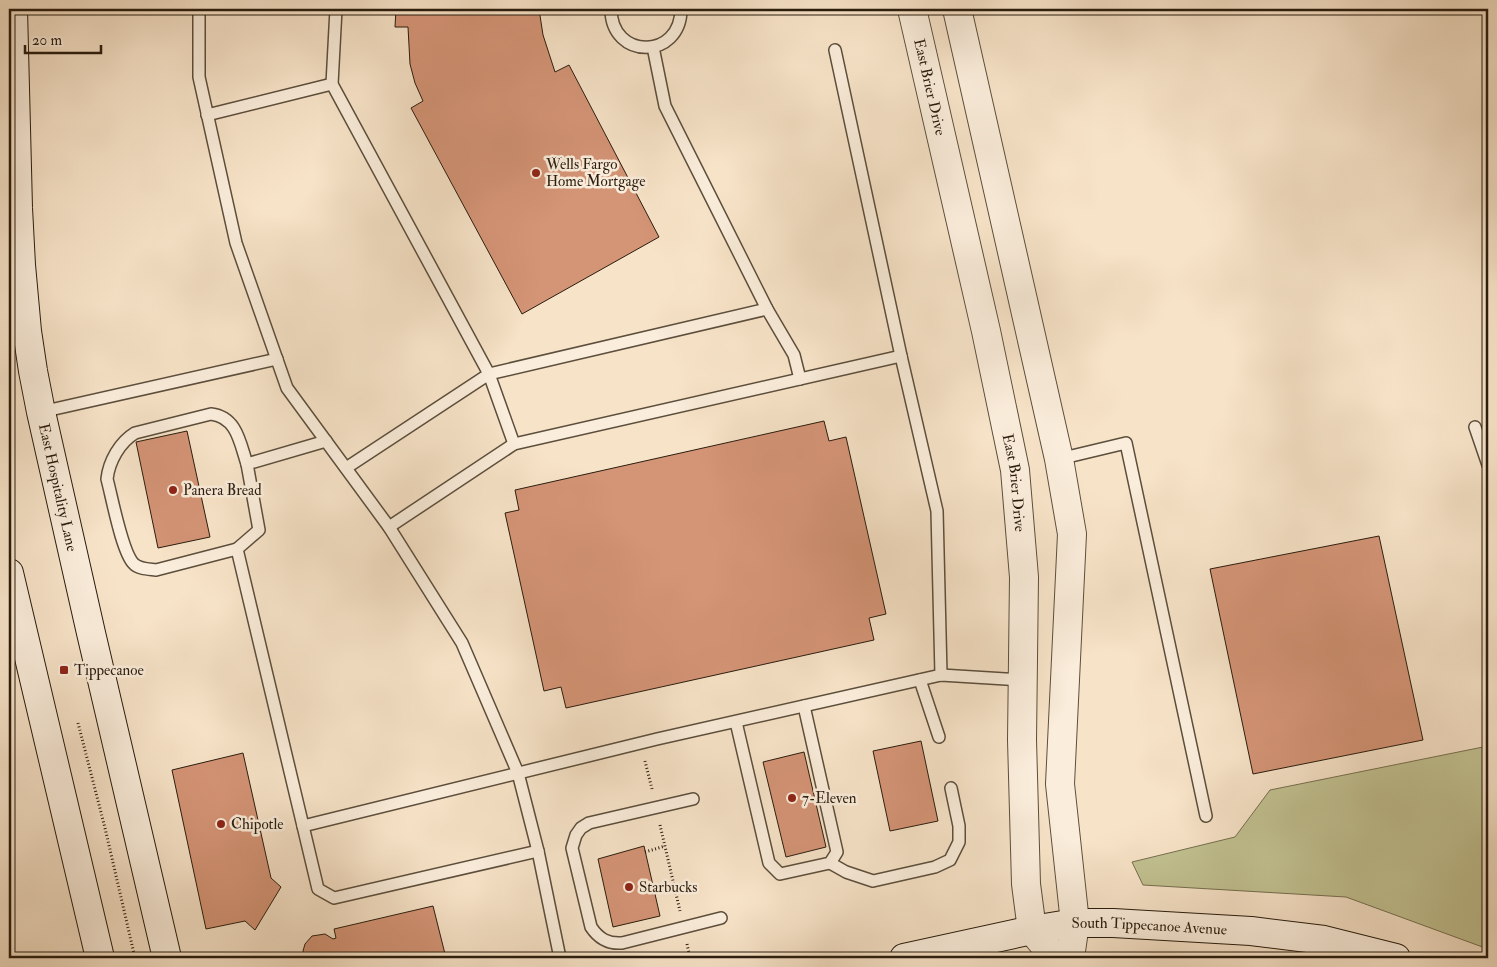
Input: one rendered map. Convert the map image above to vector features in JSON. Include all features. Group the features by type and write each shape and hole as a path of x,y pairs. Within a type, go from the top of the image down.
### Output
{"street":[{"name":"East Hospitality Lane","path":"13,9 21,265 27,331 41,412 167,958"},
{"name":"East Brier Drive","path":"912,9 986,331 1015,470 1024,577 1022,740 1026,874 1032,930"},
{"path":"958,9 1059,459 1072,534 1060,784 1075,923 1070,958"},
{"path":"9,573 100,958"},
{"name":"South Tippecanoe Avenue","path":"904,958 1032,930 1075,923 1113,923 1251,931 1324,940 1396,958"},
{"path":"1032,930 1055,958"}],"lane":[{"path":"198,9 199,77 236,243 287,388 389,527 462,643 518,773 538,850 560,958"},
{"path":"336,9 332,84 489,374 514,444"},
{"path":"611,9 611,19 617,32 626,42 639,47 653,47 666,42 676,32 681,19 681,9"},
{"path":"653,47 665,106 766,309 794,355 800,379"},
{"path":"834,50 937,511 942,675"},
{"path":"207,115 332,84"},
{"path":"346,468 489,374 766,309"},
{"path":"389,527 514,444 901,356"},
{"path":"41,412 277,359"},
{"path":"211,414 220,415 228,420 235,429 247,464 259,530 237,549 156,570 134,564 126,553 107,479 108,471 119,447 126,438 136,433 211,414"},
{"path":"1475,427 1488,465"},
{"path":"247,464 326,441"},
{"path":"1059,459 1126,443 1206,816"},
{"path":"237,549 318,889 334,898 538,850"},
{"path":"303,826 641,743 942,675 1023,680"},
{"path":"920,680 939,737"},
{"path":"804,706 837,852 830,863"},
{"path":"736,722 769,863 780,874 830,863 846,872 873,881 935,867 950,860 959,842 959,826 951,788"},
{"path":"693,799 589,823 581,828 576,835 572,848 590,927 597,935 613,943 721,918"}],"path":[{"path":"78,723 136,958"},
{"path":"641,743 690,958"},
{"path":"645,852 665,846"}],"green space":[{"path":"1488,746 1488,949 1346,897 1143,885 1132,862 1235,837 1270,790"}],"building":[{"name":"Wells Fargo Home Mortgage","path":"396,9 539,9 543,35 555,72 569,65 659,237 522,314 411,108 423,101 415,83 410,64 408,27 395,27"},
{"path":"824,421 829,441 846,437 886,614 869,618 874,640 566,708 561,687 544,691 505,513 519,510 515,490"},
{"name":"Panera Bread","path":"187,431 210,537 158,548 136,442"},
{"path":"1379,536 1423,740 1253,774 1210,569"},
{"path":"921,741 938,821 890,831 873,751"},
{"path":"804,752 826,847 786,857 763,762"},
{"name":"Chipotle","path":"243,753 271,878 281,887 255,930 245,921 206,929 172,770"},
{"name":"Starbucks","path":"644,846 660,916 613,927 598,859"},
{"path":"433,906 446,958 305,958 303,951 305,944 312,936 325,934 333,939 336,938 334,929"}],"place":[{"name":"Wells Fargo Home Mortgage","path":"536,173"},
{"name":"Panera Bread","path":"173,490"},
{"name":"Tippecanoe","path":"64,670"},
{"name":"7-Eleven","path":"792,798"},
{"name":"Chipotle","path":"221,824"},
{"name":"Starbucks","path":"629,887"}]}
